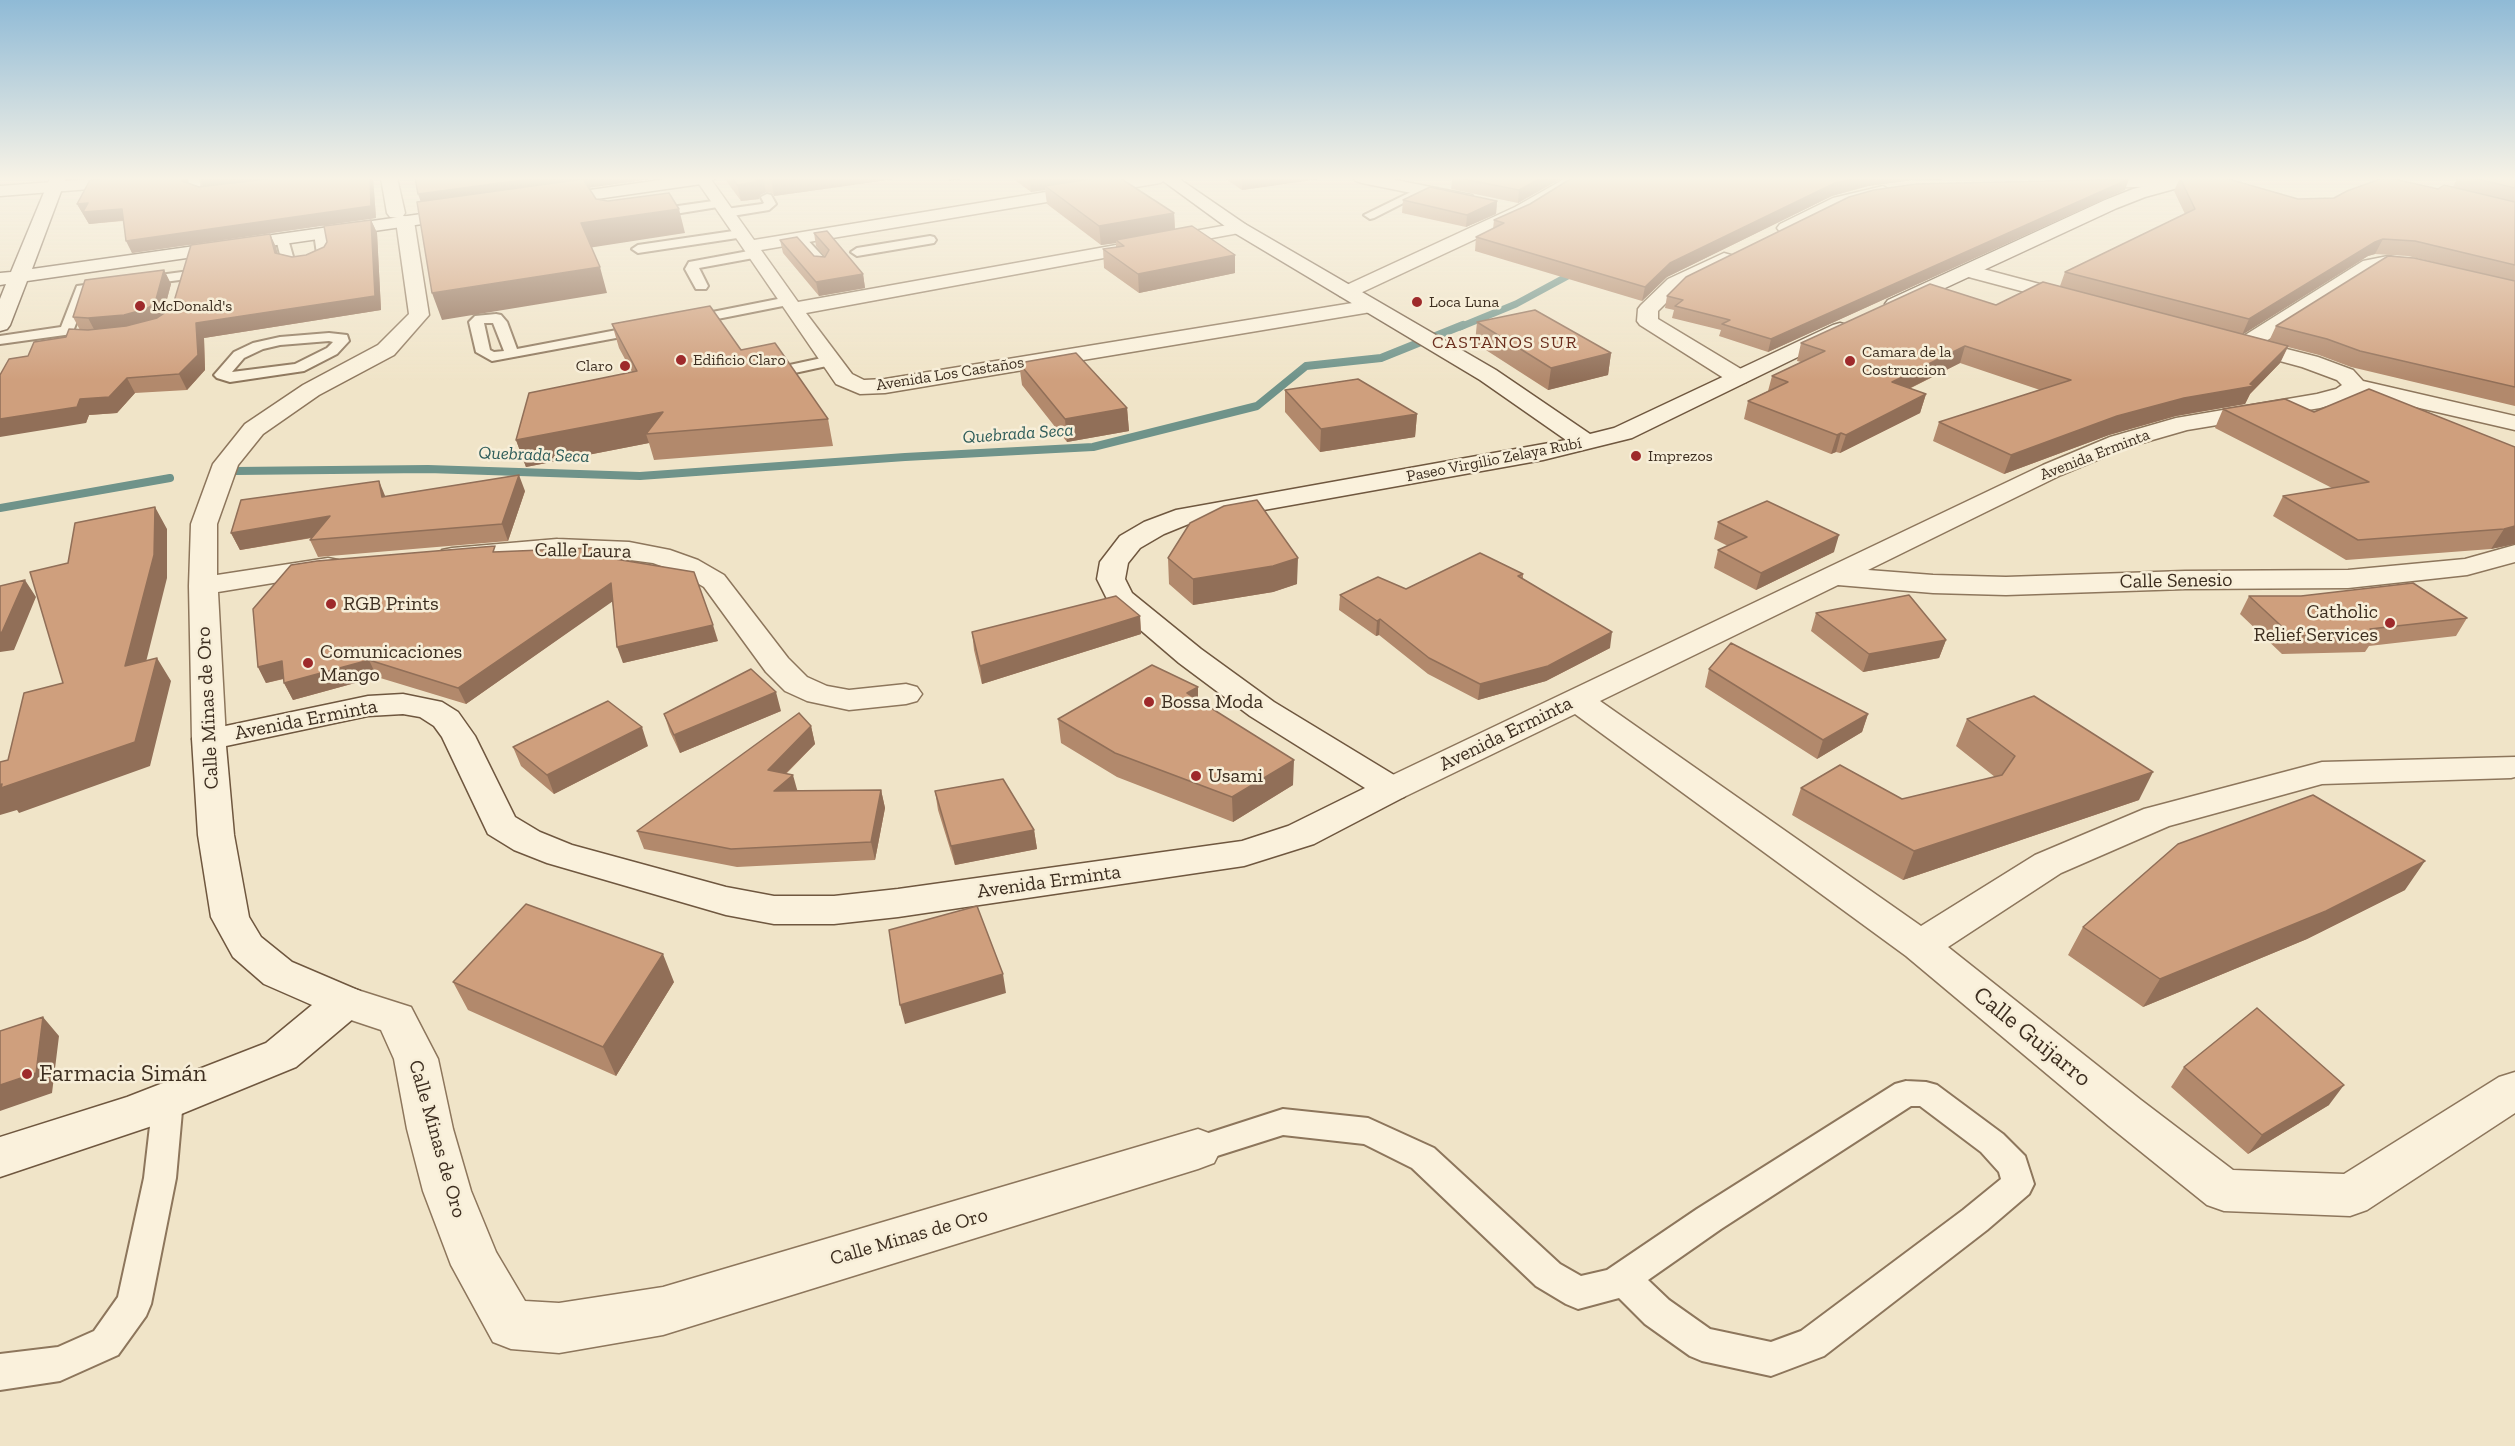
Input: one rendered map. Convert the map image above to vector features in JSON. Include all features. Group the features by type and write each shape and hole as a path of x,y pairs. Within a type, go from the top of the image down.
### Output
{"street":[{"path":"0,325 15,275 28,245"},
{"path":"0,267 32,281 76,262 195,245"},
{"path":"15,275 36,255 76,262 192,252 237,245"},
{"name":"Calle Minas de Oro","path":"406,245 419,315 386,350 311,390 254,429 226,464 204,524 203,586 209,739 216,836 230,917 247,947 278,973 345,1002 396,1019 416,1059 430,1129 447,1191 476,1265 511,1325 559,1328 663,1311 1198,1149"},
{"name":"Avenida Los Castaños","path":"748,245 844,379 860,387 885,386 1371,306"},
{"path":"790,305 1137,245"},
{"path":"1268,245 1488,375 1587,443"},
{"path":"1347,292 1447,245"},
{"name":"Paseo Virgilio Zelaya Rubí","path":"1392,789 1262,710 1119,597 1111,579 1114,562 1130,542 1154,528 1185,516 1543,453 1623,433 2021,245"},
{"path":"1736,253 1675,283 1648,309 1647,321 1738,377"},
{"path":"2441,272 2407,264 2376,262 2234,341 2336,371 2345,375 2355,386 2515,423"},
{"path":"1968,271 2095,305"},
{"name":"Avenida Erminta","path":"209,739 368,706 403,704 430,709 446,719 458,736 501,825 527,842 560,854 726,901 774,910 834,910 898,903 1186,863 1244,853 1301,835 2052,470 2119,442 2184,423 2320,401 2344,394 2355,386"},
{"path":"1904,542 1907,552 1922,566 1971,585"},
{"name":"Calle Laura","path":"429,557 557,547 628,550 660,556 688,566 714,581 777,665 796,684 818,694 849,699 906,694"},
{"name":"Calle Senesio","path":"1835,575 2006,586 2185,580 2348,579 2467,567 2515,552"},
{"path":"203,586 273,573 359,563"},
{"name":"Calle Guijarro","path":"1577,700 1920,946 2125,1113 2224,1190 2350,1195 2515,1090"},
{"path":"1920,946 2048,864 2157,817 2322,773 2511,767"},
{"path":"0,1157 136,1113 281,1055 345,1002"}],"lane":[{"path":"284,245 288,263 298,265 311,263 324,256 322,245"},
{"path":"638,249 735,245"},
{"path":"701,286 692,268 694,265 747,245"},
{"path":"806,245 823,265"},
{"path":"857,252 901,245"},
{"path":"67,331 82,290 181,282 192,252"},
{"path":"513,354 790,305"},
{"path":"67,331 72,337 84,338"},
{"path":"0,340 67,331"},
{"path":"325,355 342,341 342,338 280,341 258,346 239,355 222,375 230,377 299,368 325,355 373,357"},
{"path":"790,369 831,361"},
{"path":"1198,1149 1283,1122 1368,1131 1423,1158 1548,1275 1578,1293 1615,1284 1709,1219 1906,1093 1926,1094 1992,1143 2014,1166 2018,1184 1975,1220 1812,1344 1771,1359 1702,1344 1658,1312 1623,1279"},
{"path":"0,1372 60,1364 106,1343 134,1304 160,1178 168,1100"}],"building":[{"path":"191,245 273,245 275,253 292,257 306,255 324,247 372,245 375,296 196,323 198,355 179,374 127,378 109,397 80,399 77,407 0,419 0,375 9,359 28,356 34,342 66,337 69,329 88,330 126,326 157,318 172,308"},
{"path":"424,245 591,245 600,267 432,293"},
{"path":"785,245 805,245 814,256 825,257 829,250 825,245 839,245 863,274 816,282"},
{"path":"1221,245 1235,255 1138,274 1103,249 1124,246"},
{"path":"1505,245 1706,245 1670,263 1645,287"},
{"path":"1750,245 1980,245 1771,339 1722,324 1730,320 1675,306 1683,300 1667,296 1686,277"},
{"path":"2120,245 2369,245 2249,319 2065,272"},
{"path":"2434,245 2515,245 2515,265"},
{"path":"2388,256 2414,258 2515,281 2515,387 2360,351 2327,339 2276,326"},
{"path":"164,270 155,303 146,309 124,315 73,317 85,280"},
{"path":"2043,282 2288,346 2250,384 2254,386 2184,398 2117,416 2011,455 1939,422 2071,380 1965,346 1892,382 1926,394 1846,435 1841,433 1837,435 1748,401 1788,382 1772,376 1825,351 1801,343 1930,284 1996,305"},
{"path":"710,306 741,350 775,343 828,419 646,434 663,412 516,440 529,393 637,371 612,324"},
{"path":"1535,310 1611,353 1551,368 1477,322"},
{"path":"1076,353 1127,408 1065,419 1019,363"},
{"path":"1358,379 1417,414 1321,429 1285,390"},
{"path":"2369,389 2515,447 2515,526 2504,529 2358,540 2283,496 2369,482 2223,409 2285,399 2314,412"},
{"path":"519,475 502,524 310,540 330,516 231,533 241,500 379,481 382,497"},
{"path":"1257,500 1298,558 1273,566 1193,579 1168,558 1190,523 1224,506"},
{"path":"1767,501 1839,535 1761,573 1718,550 1747,537 1718,522"},
{"path":"155,507 154,555 125,666 157,658 135,742 1,788 0,762 8,760 24,693 63,683 30,572 68,563 75,523"},
{"path":"495,546 493,552 614,547 609,558 694,572 713,625 617,647 611,583 458,688 369,660 284,683 282,661 258,667 253,609 291,565"},
{"path":"1480,553 1523,574 1518,576 1612,632 1548,666 1480,684 1429,658 1380,619 1377,621 1340,595 1378,577 1406,589"},
{"path":"25,580 2,632 0,633 0,586"},
{"path":"2413,583 2467,618 2370,629 2376,634 2292,636 2249,596 2301,596"},
{"path":"1909,595 1946,640 1869,654 1816,613"},
{"path":"1116,596 1140,616 980,666 972,632"},
{"path":"1731,643 1868,714 1823,740 1709,669"},
{"path":"1152,665 1198,687 1187,693 1294,760 1232,797 1115,753 1058,719"},
{"path":"751,669 776,692 674,735 664,714"},
{"path":"2034,696 2153,772 1914,851 1801,788 1840,765 1902,799 2002,775 2015,756 1967,719"},
{"path":"608,701 642,727 547,775 513,747"},
{"path":"799,713 811,726 768,770 793,775 774,791 881,790 871,842 731,849 637,831"},
{"path":"1003,779 1034,830 951,846 935,791"},
{"path":"2313,795 2425,861 2326,911 2160,979 2083,927 2178,844"},
{"path":"526,904 663,954 603,1047 453,982"},
{"path":"977,906 1003,974 900,1005 889,930"},
{"path":"2257,1008 2344,1085 2262,1135 2184,1067"},
{"path":"43,1017 36,1073 0,1085 0,1031"}],"waterway":[{"name":"Quebrada Seca","path":"1460,327 1516,304 1577,271"},
{"name":"Quebrada Seca","path":"235,471 428,469 640,476 905,457 1093,447 1257,406 1306,366 1381,358 1463,325"},
{"path":"0,508 170,478"}],"place":[{"name":"Loca Luna","path":"1417,302"},
{"name":"McDonald's","path":"140,306"},
{"name":"Edificio Claro","path":"681,360"},
{"name":"Camara de la Costruccion","path":"1850,361"},
{"name":"Claro","path":"625,366"},
{"name":"Imprezos","path":"1636,456"},
{"name":"RGB Prints","path":"331,604"},
{"name":"Catholic Relief Services","path":"2390,623"},
{"name":"Comunicaciones Mango","path":"308,663"},
{"name":"Bossa Moda","path":"1149,702"},
{"name":"Usami","path":"1196,776"},
{"name":"Farmacia Simán","path":"27,1074"}],"district":[{"name":"CASTANOS SUR","path":"1505,343"}]}
